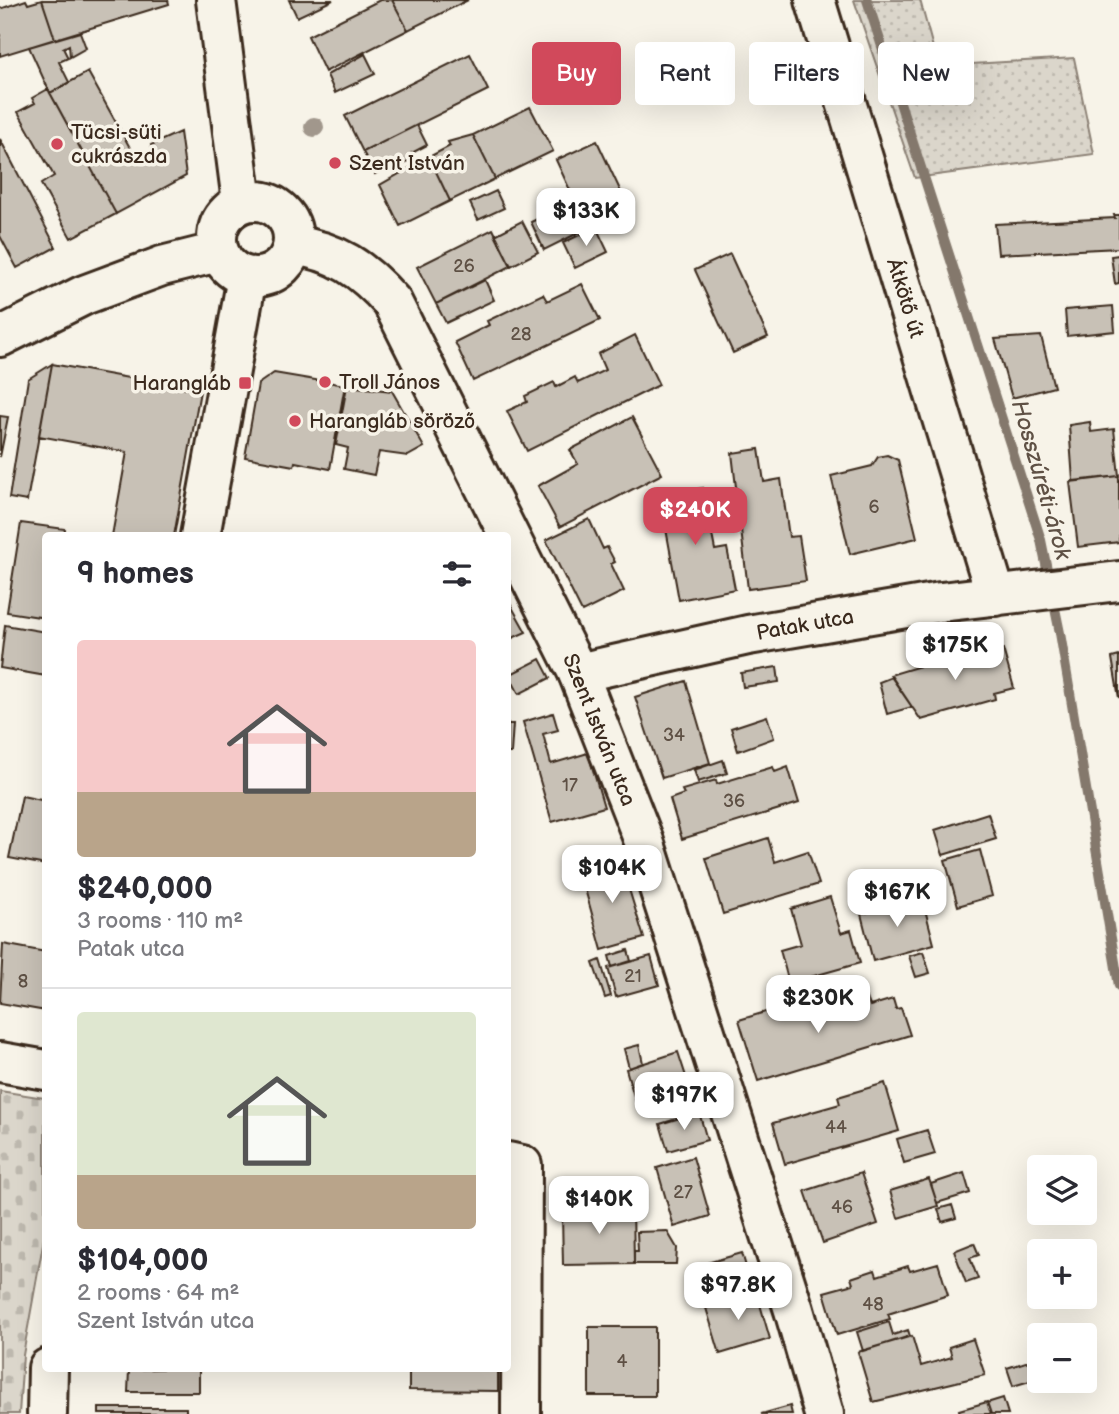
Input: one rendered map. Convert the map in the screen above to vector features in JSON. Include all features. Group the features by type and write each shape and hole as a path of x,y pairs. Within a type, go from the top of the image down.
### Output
{"street":[{"path":"216,0 243,202"},
{"name":"Átkötő út","path":"816,0 996,596"},
{"path":"243,202 268,202 279,210 293,232 293,245 289,256 271,274 247,277 235,272 218,252 217,228 223,216 243,202"},
{"name":"Szent István utca","path":"293,245 337,256 366,273 392,302 507,532"},
{"path":"0,337 84,295 162,266 218,252"},
{"path":"201,532 247,277"},
{"name":"Szent István utca","path":"511,539 578,673 644,841 794,1310 824,1414"},
{"name":"Patak utca","path":"578,673 748,635 941,602 1119,581"},
{"path":"0,1062 42,1069"},
{"path":"511,1163 522,1165 521,1414"},
{"path":"47,1414 48,1372"}],"green space":[{"path":"854,0 920,0 931,42 878,42 878,70"},
{"path":"1074,58 1094,154 915,178 890,105 974,105 974,64"},
{"path":"0,1091 42,1098 42,1250 23,1355 19,1414 0,1414"}],"building":[{"path":"26,0 28,4 42,0 55,39 0,56 0,9"},
{"path":"42,0 168,0 169,4 55,39"},
{"path":"289,0 333,0 297,17"},
{"path":"380,0 392,0 408,30 325,72 308,36"},
{"path":"392,0 468,0 408,30"},
{"path":"80,32 86,48 70,57 69,45 63,48 68,58 59,62 69,82 50,93 29,47"},
{"path":"365,54 375,74 335,93 327,75"},
{"path":"470,54 488,90 363,152 345,116"},
{"path":"88,72 139,164 156,156 151,145 180,132 186,176 116,214 50,93"},
{"name":"Tücsi-süti cukrászda","path":"48,89 116,214 71,238 41,184 54,176 18,112 35,103 32,98"},
{"path":"530,107 553,151 495,179 473,135"},
{"path":"417,125 427,145 408,155 411,160 399,166 396,161 375,174 363,152"},
{"path":"473,135 495,179 450,201 429,157 450,146 448,142"},
{"path":"0,139 56,247 17,268 0,236"},
{"path":"597,141 629,209 576,234 563,206 575,201 556,160"},
{"path":"429,157 450,201 400,226 380,185"},
{"path":"496,191 504,208 478,220 470,203"},
{"path":"563,206 576,234 544,250 531,222"},
{"path":"1114,215 1119,215 1119,248 998,254 995,224 1115,218"},
{"path":"522,221 538,252 511,266 495,235"},
{"path":"596,227 608,252 575,268 563,243"},
{"path":"493,229 511,266 436,304 417,267"},
{"path":"730,254 768,337 733,353 695,270"},
{"path":"1119,255 1119,283 1115,284 1111,256"},
{"path":"485,280 494,300 446,323 436,304"},
{"path":"582,284 600,320 473,381 455,342 489,325 487,321 543,294 547,301"},
{"path":"1113,306 1115,331 1067,336 1065,310"},
{"path":"635,335 659,385 527,451 507,411 527,402 525,396 554,382 556,387 575,377 578,383 605,370 598,354"},
{"path":"1041,336 1054,387 1012,398 995,339"},
{"path":"52,364 200,391 175,532 113,532 127,452 39,436"},
{"path":"52,364 27,501 9,498 28,379"},
{"name":"Harangláb söröző","path":"274,373 345,385 330,469 245,457 258,384"},
{"path":"347,386 392,391 424,447 408,456 379,452 374,475 344,469 348,448 336,445"},
{"path":"0,416 8,417 0,457"},
{"path":"632,417 662,474 560,527 538,486 578,464 570,450"},
{"path":"1090,422 1091,432 1114,429 1119,476 1073,481 1069,425"},
{"path":"759,449 764,482 781,479 789,537 799,536 806,581 748,589 732,453"},
{"path":"887,455 898,460 917,538 850,554 831,476 872,466 878,457"},
{"path":"1119,476 1119,542 1078,547 1070,482"},
{"path":"703,488 715,550 727,548 735,589 679,600 660,496"},
{"path":"589,519 603,549 607,547 615,562 611,564 624,591 582,612 546,540"},
{"path":"21,523 65,529 65,532 42,532 42,617 7,612"},
{"path":"511,605 526,632 511,639"},
{"path":"5,625 42,631 42,675 0,668"},
{"path":"980,648 982,655 1003,649 1014,688 994,693 995,699 921,720 890,675"},
{"path":"1119,656 1119,698 1112,658"},
{"path":"540,659 550,678 519,694 511,674"},
{"path":"777,667 779,682 743,687 741,673"},
{"path":"892,677 912,707 887,714 879,682"},
{"path":"686,681 710,763 662,778 635,697"},
{"path":"553,713 558,730 543,734 551,764 588,753 604,807 552,822 523,722"},
{"path":"767,716 774,738 738,751 731,728"},
{"path":"723,760 727,773 698,782 694,770"},
{"path":"773,767 775,772 788,767 799,803 682,839 670,799 684,794 682,790 716,780 717,784"},
{"path":"22,796 42,800 42,864 9,858"},
{"path":"988,813 996,839 943,855 935,830"},
{"path":"768,838 775,862 808,851 819,884 723,914 706,858"},
{"path":"980,850 992,896 958,906 945,860"},
{"path":"620,860 644,938 602,950 580,871"},
{"path":"830,897 841,933 851,930 860,963 789,983 780,950 801,944 791,909"},
{"path":"922,898 934,944 873,961 861,914"},
{"path":"3,944 42,951 42,1010 0,1003"},
{"path":"628,950 631,961 612,967 609,956"},
{"path":"923,952 930,973 916,977 909,956"},
{"path":"651,956 659,985 616,997 608,968"},
{"path":"600,960 611,996 605,998 593,963"},
{"path":"867,998 870,1006 893,999 896,1009 901,1008 910,1035 758,1081 739,1020 798,1002 802,1018"},
{"path":"639,1045 643,1063 629,1068 624,1049"},
{"path":"678,1052 692,1095 638,1110 626,1069"},
{"path":"885,1083 899,1131 785,1164 773,1123 840,1104 838,1097"},
{"path":"699,1112 707,1140 668,1151 660,1124"},
{"path":"927,1130 935,1154 904,1163 897,1139"},
{"path":"693,1157 710,1216 674,1227 657,1168"},
{"path":"861,1173 878,1224 823,1243 805,1191"},
{"path":"964,1173 970,1193 937,1203 931,1184"},
{"path":"929,1179 938,1206 898,1218 890,1191"},
{"path":"633,1204 634,1264 563,1265 562,1214 593,1214 593,1205"},
{"path":"952,1205 956,1218 942,1222 938,1209"},
{"path":"667,1231 677,1248 676,1264 634,1264 634,1251 638,1251 637,1232"},
{"path":"974,1243 979,1255 970,1258 978,1279 966,1283 954,1251"},
{"path":"742,1253 749,1277 700,1291 693,1267"},
{"path":"938,1263 948,1295 888,1314 890,1319 837,1335 824,1292 853,1284 851,1278 875,1270 877,1276 908,1266 910,1271"},
{"path":"744,1289 746,1297 757,1294 770,1339 720,1354 706,1308 734,1300 731,1292"},
{"path":"889,1322 893,1335 908,1330 910,1336 863,1351 857,1332"},
{"path":"589,1327 655,1327 655,1396 589,1396"},
{"path":"912,1336 921,1366 952,1357 949,1347 973,1339 985,1375 873,1402 858,1352"},
{"path":"1027,1362 1027,1382 1013,1386 1007,1368"},
{"path":"129,1372 199,1372 199,1392 128,1392"},
{"path":"409,1372 498,1372 498,1391 409,1390"},
{"path":"1003,1398 1008,1414 991,1414 987,1403"},
{"path":"987,1402 991,1414 960,1414 959,1410"},
{"path":"790,1406 792,1414 761,1414 765,1413"},
{"path":"99,1408 186,1408 186,1414 99,1414"}],"waterway":[{"name":"Hosszúréti-árok","path":"867,0 1041,540 1060,633 1119,986"}],"place":[{"name":"Tücsi-süti cukrászda","path":"57,144"},
{"name":"Szent István","path":"335,163"},
{"name":"Troll János","path":"325,382"},
{"name":"Harangláb","path":"245,383"},
{"name":"Harangláb söröző","path":"295,421"}]}
